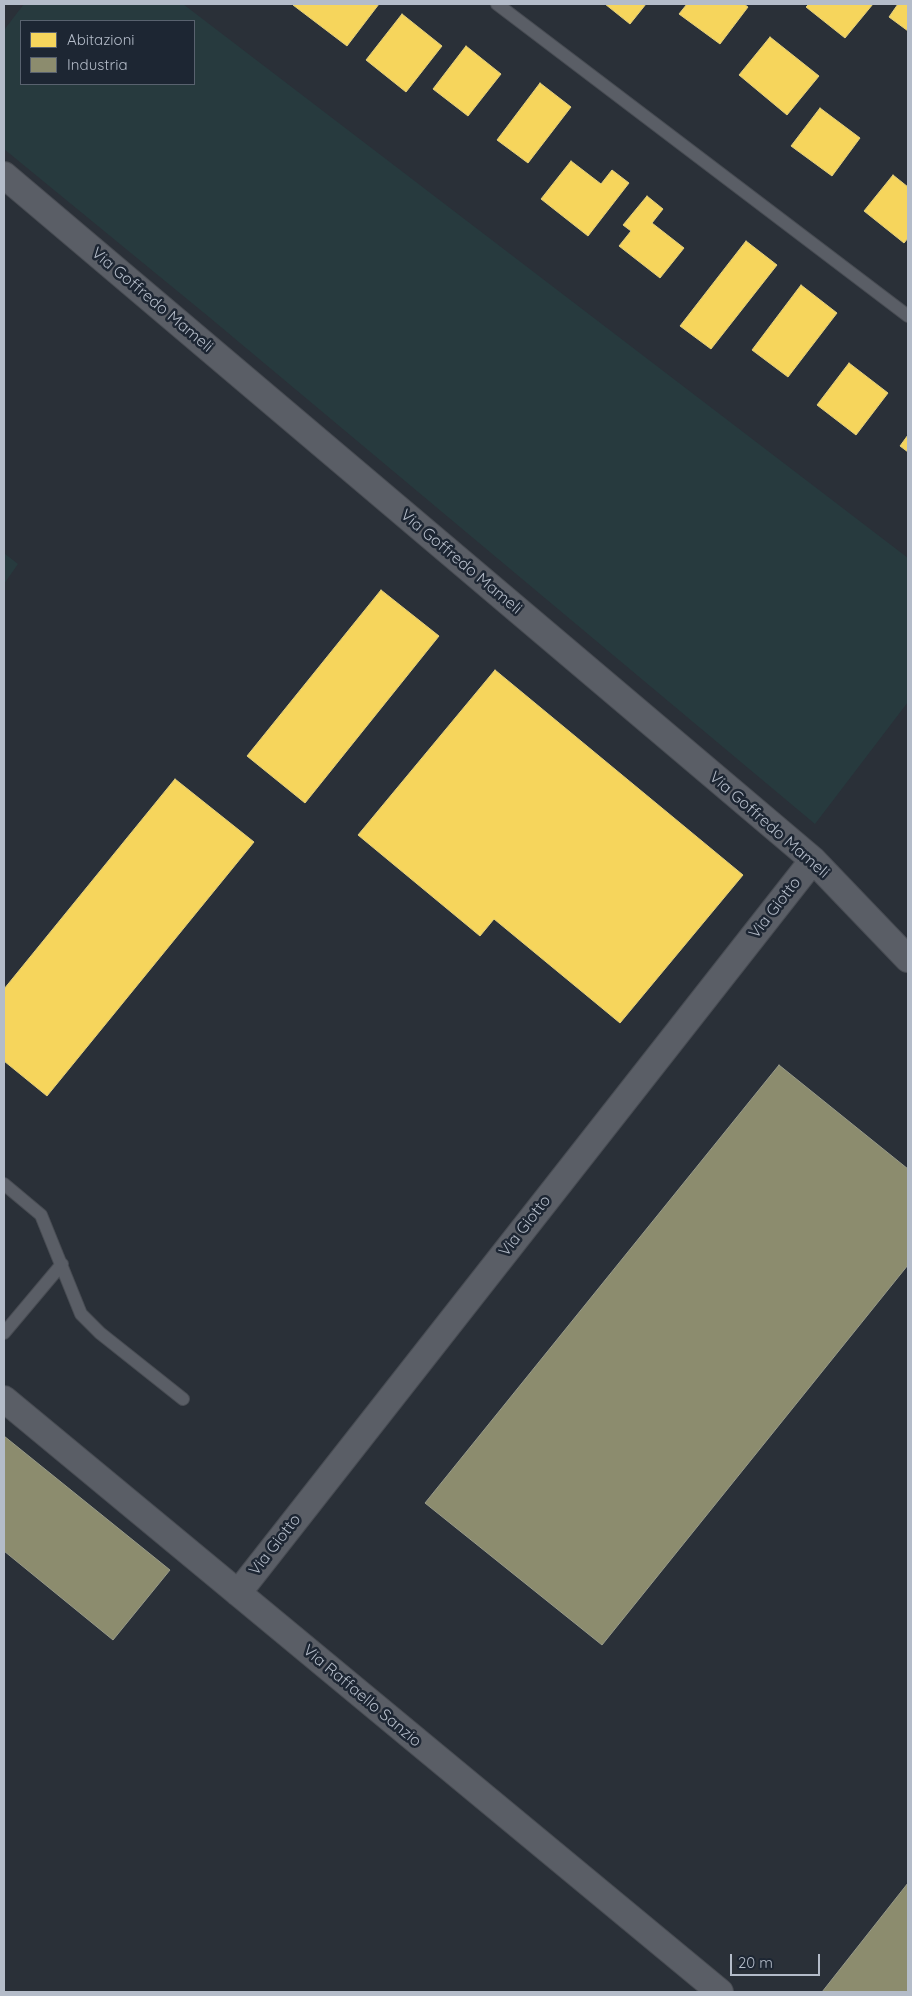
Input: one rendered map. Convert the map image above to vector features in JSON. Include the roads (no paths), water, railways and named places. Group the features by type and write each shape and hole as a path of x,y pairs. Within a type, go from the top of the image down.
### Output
{"street":[{"name":"Via Goffredo Mameli","path":"4,175 813,860 908,959"},
{"name":"Via Giotto","path":"238,1593 813,860"},
{"name":"Via Raffaello Sanzio","path":"4,1399 720,1992"}],"lane":[{"path":"497,4 908,316"},
{"path":"4,1184 41,1215 81,1314 100,1333 183,1400"},
{"path":"4,1333 62,1264"}]}
